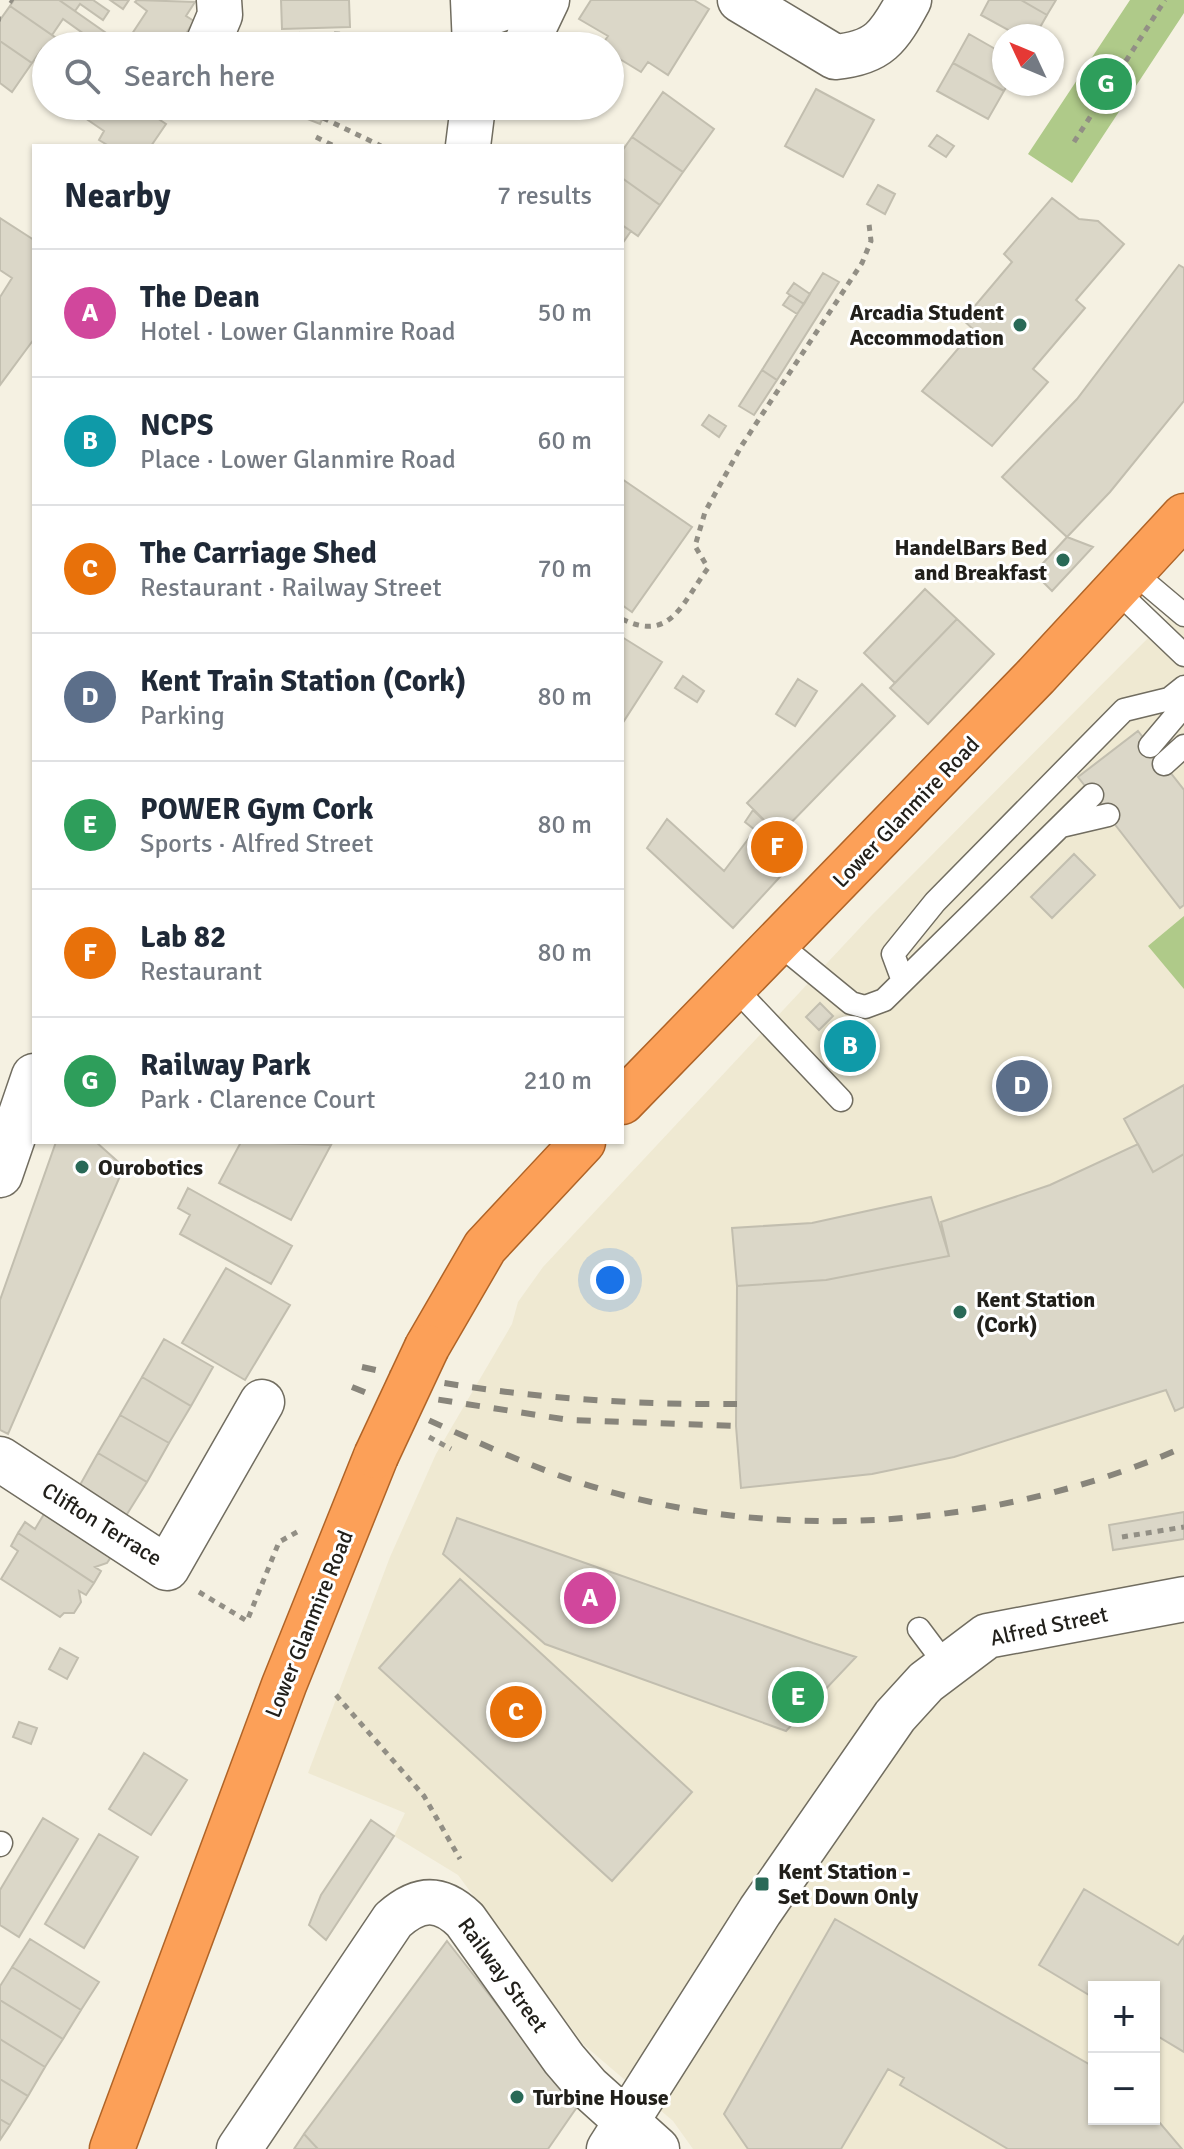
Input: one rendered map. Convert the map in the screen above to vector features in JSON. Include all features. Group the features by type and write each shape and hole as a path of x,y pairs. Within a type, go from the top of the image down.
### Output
{"highway":[{"name":"Lower Glanmire Road","path":"624,1100 779,944 1184,516"},
{"name":"Lower Glanmire Road","path":"112,2149 284,1685 376,1456 427,1347 485,1247 581,1144"}],"street":[{"path":"213,32 220,15 219,0"},
{"path":"532,32 547,0"},
{"path":"740,0 835,57 872,50 893,29 909,0"},
{"path":"468,144 471,120"},
{"path":"0,1175 32,1082"},
{"name":"Clifton Terrace","path":"0,1459 167,1568 262,1402"},
{"name":"Alfred Street","path":"630,2140 747,1931 895,1716 946,1665 987,1636 1184,1599"},
{"name":"Railway Street","path":"239,2149 393,1920 423,1901 451,1906 465,1920 564,2059 630,2140"}],"lane":[{"path":"1125,581 1184,615"},
{"path":"1125,581 1184,655"},
{"path":"903,981 893,954 935,902 1124,710 1169,699 1184,687"},
{"path":"1150,746 1177,714 1184,695"},
{"path":"1164,764 1184,746"},
{"path":"779,944 851,1003 865,1007 884,1000 1092,795"},
{"path":"1060,826 1108,815"},
{"path":"734,987 841,1100"},
{"path":"919,1629 946,1665"}],"path":[{"path":"1074,142 1165,0"},
{"path":"356,32 477,21"},
{"path":"327,120 377,144"},
{"path":"316,137 330,144"},
{"path":"624,620 648,629 668,622 708,568 695,546 705,512 742,445 862,263 871,241 869,224"},
{"path":"1122,1537 1184,1527"},
{"path":"188,1585 247,1621 279,1542 297,1532"},
{"path":"336,1695 424,1796 460,1859"}],"shaded area":[{"path":"1184,602 1184,2149 693,2149 673,2121 584,2045 458,1875 394,1836 405,1813 308,1773 390,1557 436,1454 512,1324 518,1302 543,1267 871,916"}],"green space":[{"path":"1130,0 1184,0 1184,13 1072,183 1028,154"},
{"path":"1184,916 1184,989 1148,946"}],"building":[{"path":"14,0 59,0 105,32 81,32 63,19 54,32 48,32 10,6"},
{"path":"59,0 93,0 109,11 103,20 80,4 75,11"},
{"path":"110,0 129,0 123,9"},
{"path":"281,0 349,0 350,27 282,29"},
{"path":"591,0 694,0 709,9 668,75 648,62 641,72 624,62 624,32 601,32 579,19"},
{"path":"989,0 1021,0 1047,15 1042,24 997,24 981,15"},
{"path":"1021,0 1056,0 1047,15"},
{"path":"135,2 195,2 186,16 194,21 187,32 133,32 147,11"},
{"path":"10,6 48,32 32,32 32,63 0,41 0,20"},
{"path":"969,34 992,47 992,84 953,63"},
{"path":"0,41 32,63 12,92 0,83"},
{"path":"953,63 992,84 992,96 1001,96 988,119 937,91"},
{"path":"816,89 874,120 843,177 785,146"},
{"path":"663,92 714,129 683,172 632,137"},
{"path":"88,120 160,120 166,124 152,144 106,144 99,140 104,131"},
{"path":"937,135 954,146 946,157 929,146"},
{"path":"632,137 683,172 660,205 624,179 624,148"},
{"path":"624,179 660,205 638,236 624,226"},
{"path":"878,185 895,194 885,214 867,204"},
{"name":"Arcadia Student Accommodation","path":"1052,198 1079,219 1098,221 1124,244 1076,300 1085,308 1033,369 1048,382 992,446 922,391 974,330 963,320 1012,262 1004,254"},
{"path":"0,218 32,239 32,342 0,385 0,297 12,278 0,270"},
{"path":"624,226 631,231 624,241"},
{"path":"1179,265 1184,268 1184,401 1110,492 1067,537 1002,477 1077,399"},
{"path":"823,273 839,282 777,380 762,370"},
{"path":"794,283 810,294 804,304 787,293"},
{"path":"790,295 804,304 797,314 783,305"},
{"path":"762,370 777,380 754,415 739,406"},
{"path":"709,415 726,426 719,437 702,425"},
{"path":"624,480 692,527 632,612 624,606"},
{"name":"HandelBars Bed and Breakfast","path":"1067,537 1093,547 1052,591 1034,573"},
{"path":"925,589 957,619 895,683 864,653"},
{"path":"957,619 994,654 928,724 890,688"},
{"path":"624,638 662,662 624,721"},
{"path":"683,676 704,691 697,702 675,688"},
{"path":"798,679 817,691 795,726 776,714"},
{"path":"862,684 895,716 779,835 747,803"},
{"path":"1138,731 1184,790 1184,905 1180,908 1078,777"},
{"path":"753,810 800,855 733,928 647,848 667,819 724,871 755,830 745,822"},
{"path":"1074,854 1095,875 1052,918 1031,897"},
{"path":"820,1003 833,1016 819,1030 806,1017"},
{"path":"846,1031 865,1050 854,1061 835,1041"},
{"path":"1184,1085 1184,1154 1153,1172 1124,1119"},
{"path":"55,1144 98,1144 124,1167 8,1434 0,1430 0,1300"},
{"path":"240,1144 331,1145 291,1220 219,1183"},
{"name":"Kent Station (Cork)","path":"1138,1144 1153,1172 1184,1154 1184,1407 1175,1411 1166,1390 954,1457 872,1474 741,1488 736,1426 737,1286 826,1280 949,1256 941,1222 1050,1185"},
{"path":"188,1188 292,1246 271,1284 180,1234 190,1215 178,1208"},
{"path":"931,1197 949,1256 826,1280 737,1286 732,1228 812,1223"},
{"path":"226,1268 290,1305 245,1380 182,1343"},
{"path":"164,1339 213,1367 191,1406 142,1377"},
{"path":"142,1377 191,1406 169,1443 120,1415"},
{"path":"120,1415 169,1443 147,1482 98,1453"},
{"path":"98,1453 147,1482 124,1519 76,1492"},
{"path":"34,1508 113,1554 107,1563 95,1567 101,1571 94,1583 18,1533 25,1522 35,1529 44,1514"},
{"path":"1184,1512 1184,1539 1113,1550 1109,1525"},
{"path":"457,1518 856,1657 786,1731 545,1644 443,1554"},
{"path":"18,1533 94,1583 86,1595 79,1591 81,1602 74,1613 64,1613 60,1617 1,1579 18,1551 11,1546"},
{"path":"460,1579 692,1792 612,1881 379,1668"},
{"path":"60,1648 78,1658 67,1679 49,1669"},
{"path":"19,1722 37,1728 31,1744 13,1737"},
{"path":"144,1753 187,1780 151,1835 109,1809"},
{"path":"43,1818 78,1839 19,1937 0,1925 0,1890"},
{"path":"371,1820 394,1836 326,1940 309,1925 321,1895"},
{"path":"99,1834 138,1857 84,1948 45,1924"},
{"path":"1084,1889 1178,1945 1184,1936 1184,2052 1160,2038 1160,1981 1088,1981 1088,1994 1039,1965"},
{"path":"835,1919 1088,2064 1088,2125 1160,2123 1182,2149 1008,2149 900,2085 904,2078 888,2069 841,2149 748,2149 724,2114"},
{"path":"30,1939 99,1982 81,2010 12,1967"},
{"path":"447,1941 577,2107 548,2149 318,2149 304,2134"},
{"path":"12,1967 81,2010 63,2039 0,2000 0,1986"},
{"path":"0,2000 63,2039 45,2067 0,2039"},
{"path":"0,2039 45,2067 28,2096 0,2079"},
{"path":"0,2079 28,2096 10,2125 0,2119"},
{"path":"0,2119 10,2125 0,2140"},
{"path":"304,2134 318,2149 294,2149"}],"railway":[{"path":"362,1367 455,1385 548,1396 643,1403 737,1404"},
{"path":"352,1387 581,1483 655,1503 731,1515 808,1521 886,1519 963,1511 1039,1496 1113,1475 1184,1447"},
{"path":"383,1391 569,1420 736,1426"}],"place":[{"name":"Railway Park","path":"1106,84"},
{"name":"Arcadia Student Accommodation","path":"1020,325"},
{"name":"HandelBars Bed and Breakfast","path":"1063,560"},
{"name":"Lab 82","path":"777,847"},
{"name":"NCPS","path":"850,1046"},
{"name":"Kent Train Station (Cork)","path":"1022,1086"},
{"name":"Ourobotics","path":"82,1167"},
{"name":"Kent Station (Cork)","path":"960,1312"},
{"name":"The Dean","path":"590,1598"},
{"name":"POWER Gym Cork","path":"798,1697"},
{"name":"The Carriage Shed","path":"516,1712"},
{"name":"Kent Station - Set Down Only","path":"762,1884"},
{"name":"Turbine House","path":"517,2097"}]}
